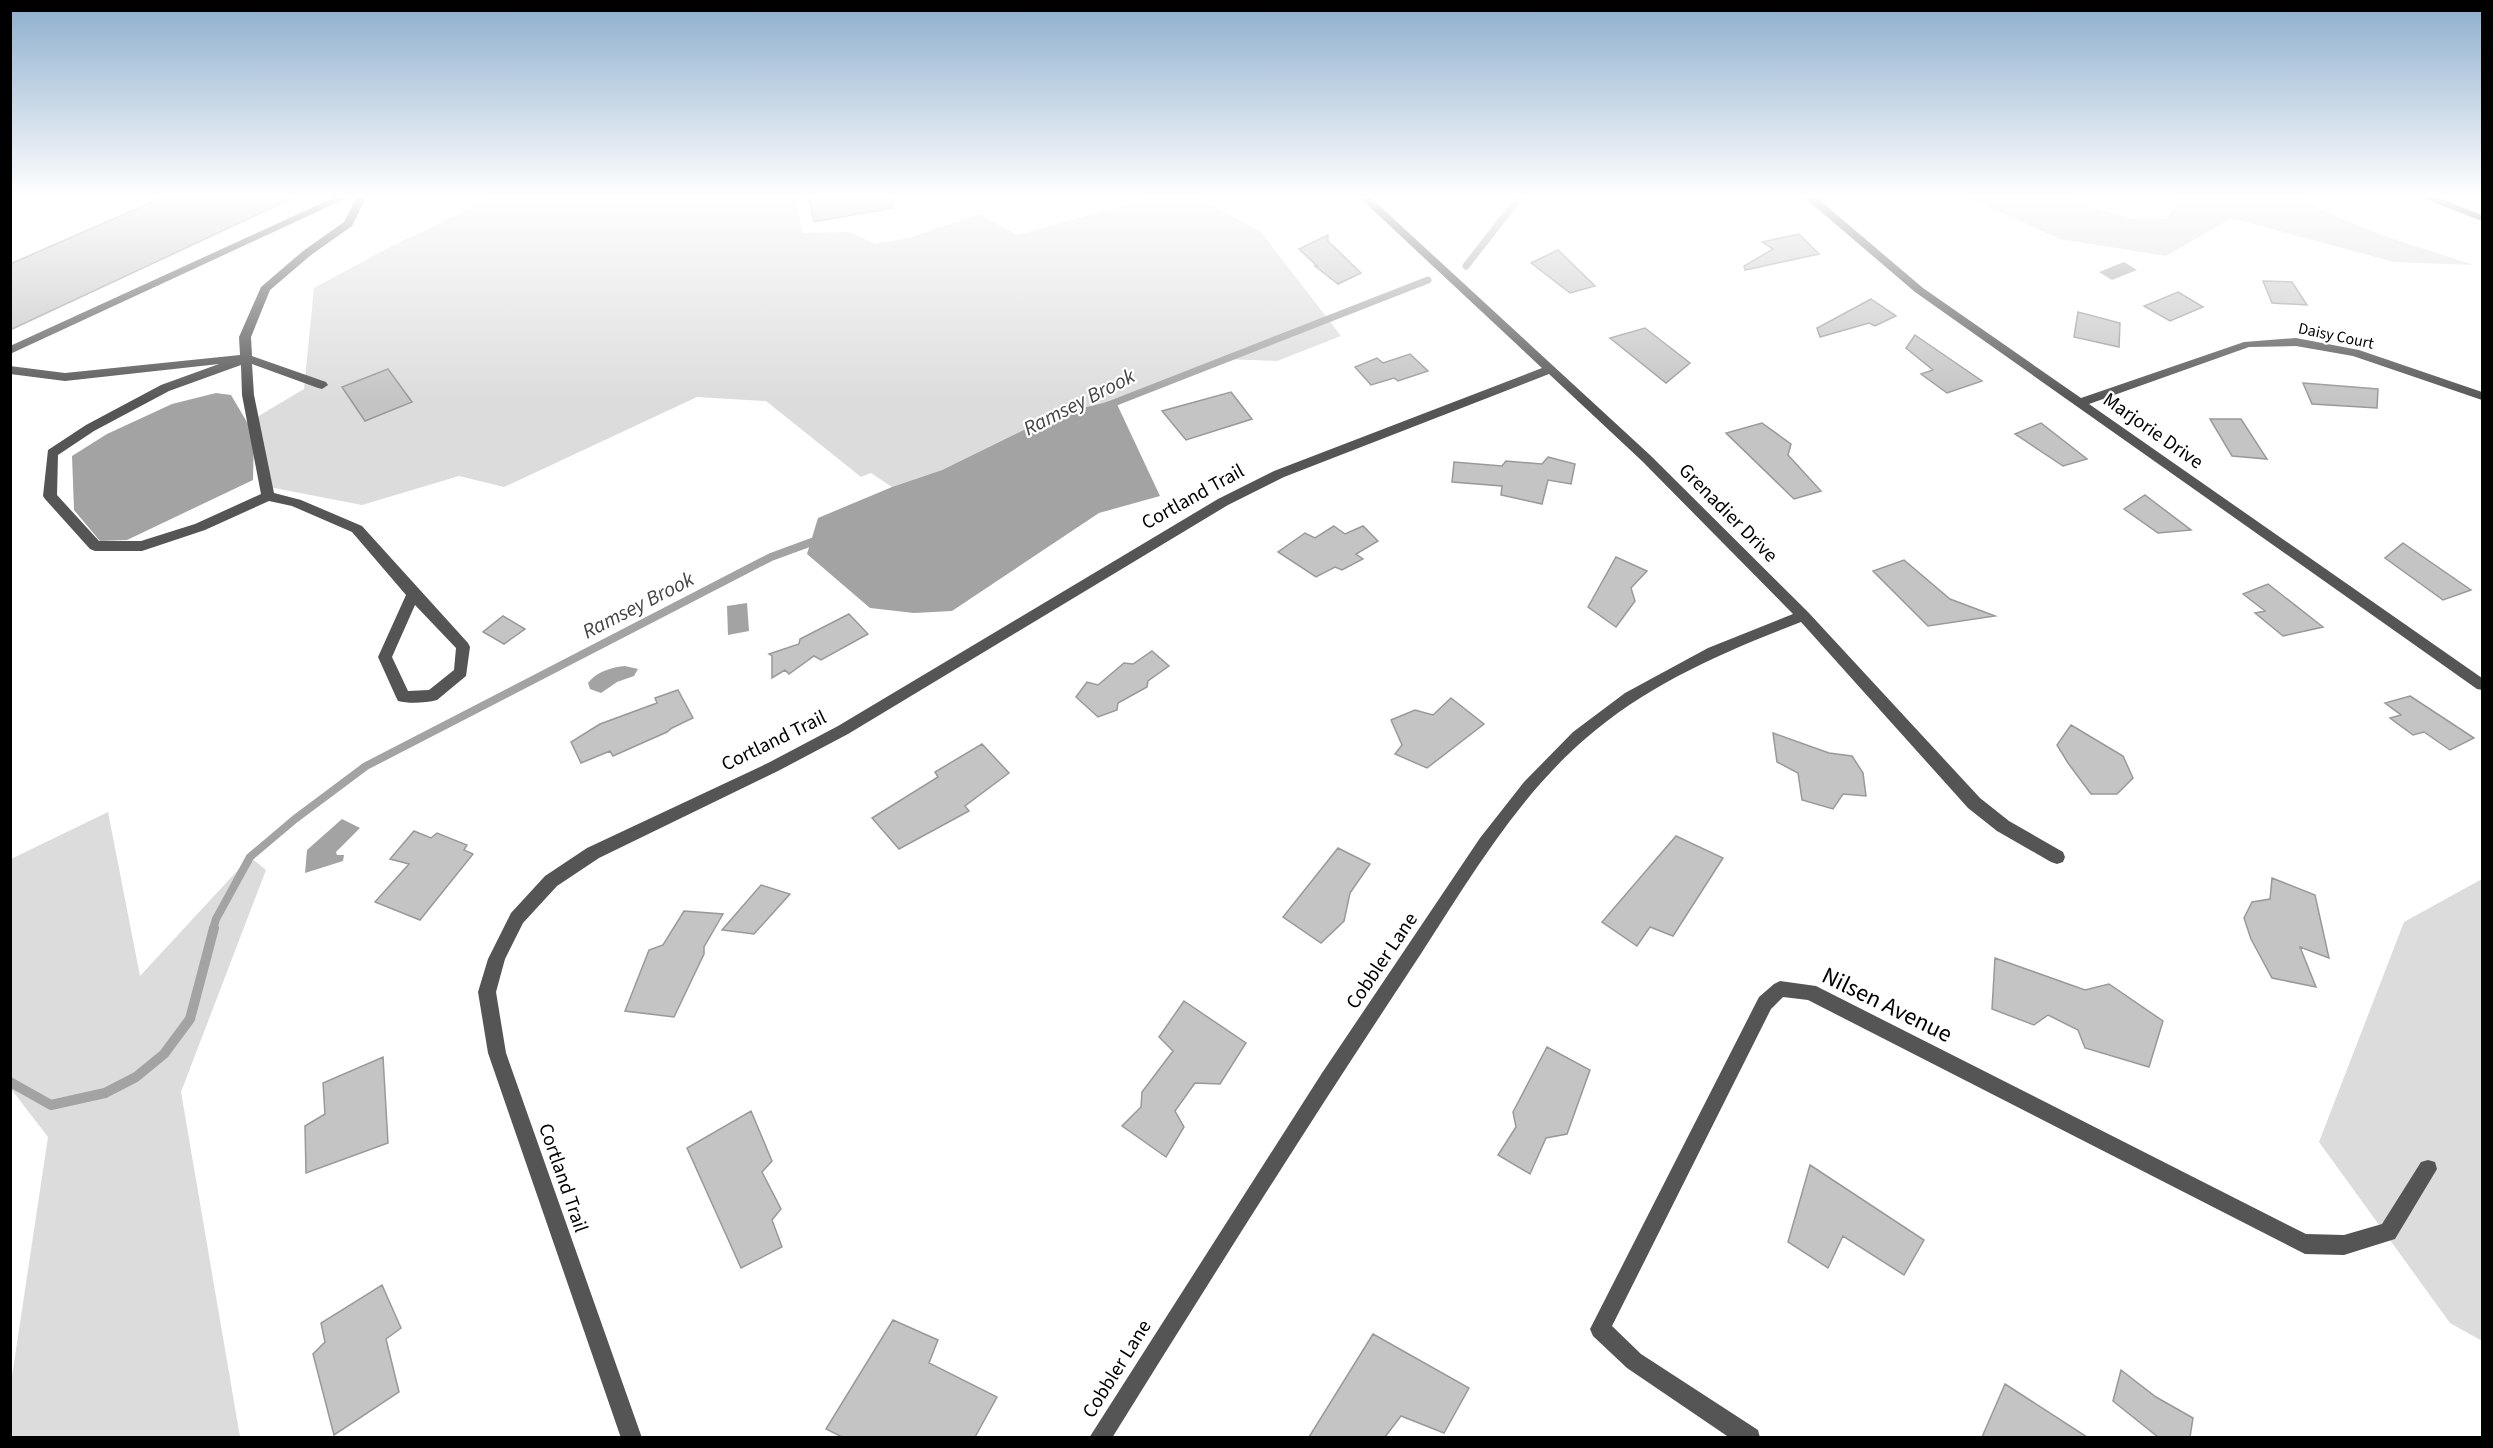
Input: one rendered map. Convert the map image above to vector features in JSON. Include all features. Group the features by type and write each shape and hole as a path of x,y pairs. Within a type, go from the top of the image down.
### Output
{"street":[{"path":"10,351 195,266"},
{"path":"268,496 248,394 245,337 265,289 292,266"},
{"name":"Grenadier Drive","path":"1437,266 1646,458 1803,616 1974,803 2003,826 2057,858"},
{"name":"Marjorie Drive","path":"1890,266 1919,290 2482,685"},
{"name":"Daisy Court","path":"2079,403 2248,344 2296,342 2355,353 2482,396"},
{"path":"246,358 165,388 90,428 52,453 50,496 95,546 142,546 190,530 268,496 296,503 357,529 463,647 461,672 432,696 403,697 385,657 413,594"},
{"path":"10,370 65,377 246,358 322,385"},
{"name":"Cortland Trail","path":"632,1437 495,1042 487,992 497,959 517,918 551,881 593,853 843,730 1223,502 1279,474 1549,370"},
{"name":"Cobbler Lane","path":"1099,1437 1304,1114 1499,826 1536,778 1577,736 1615,706 1663,675 1715,649 1803,616"},
{"name":"Nilsen Avenue","path":"1749,1437 1634,1362 1600,1329 1766,1003 1780,989 1810,992 2306,1244 2344,1245 2388,1232 2428,1169"}],"shaded area":[{"path":"356,266 1287,266 1341,336 1277,361 1223,359 1115,400 1054,415 942,470 892,487 871,473 861,477 766,401 697,397 504,487 459,476 362,505 269,487 257,417 304,389 314,288"},
{"path":"2115,266 2130,266 2137,270 2112,280 2099,272"},
{"path":"216,393 231,395 254,434 253,480 127,540 100,541 74,510 72,456 107,434 172,404"},
{"path":"1115,400 1160,496 1099,513 952,611 914,613 870,608 807,554 818,518 892,487 942,470 1054,415"},
{"path":"747,603 749,631 728,635 727,606"},
{"path":"625,666 638,669 634,676 617,682 601,693 590,689 588,683 595,676 610,669"},
{"path":"108,812 140,976 250,857 266,870 181,1092 240,1437 11,1437 11,1383 48,1137 11,1089 11,859"},
{"path":"342,819 360,828 336,852 337,855 344,855 343,861 305,873 307,850"},
{"path":"2482,879 2482,1341 2450,1323 2319,1142 2404,922"}],"building":[{"path":"10,266 148,266 10,330"},
{"path":"1315,266 1353,266 1361,273 1338,284"},
{"path":"1534,266 1574,266 1595,286 1570,293"},
{"path":"1745,266 1765,266 1745,270"},
{"path":"2263,281 2292,282 2307,305 2272,303"},
{"path":"2178,292 2203,307 2170,321 2144,306"},
{"path":"1871,299 1896,316 1875,326 1869,323 1820,337 1817,328"},
{"path":"2078,312 2120,323 2119,347 2074,337"},
{"path":"1645,328 1690,363 1666,383 1610,338"},
{"path":"1915,335 1982,381 1947,393 1921,374 1933,370 1906,348"},
{"path":"1410,354 1428,371 1398,381 1394,378 1371,385 1355,367 1377,358 1383,363"},
{"path":"388,369 412,402 365,421 342,387"},
{"path":"2303,383 2378,389 2377,408 2312,404"},
{"path":"1231,392 1252,419 1186,440 1162,411"},
{"path":"2210,419 2241,419 2267,459 2232,456"},
{"path":"1762,423 1791,444 1788,455 1821,491 1794,499 1726,433"},
{"path":"2041,423 2087,459 2063,466 2015,434"},
{"path":"1548,457 1575,464 1571,484 1548,480 1542,504 1501,495 1502,486 1452,482 1454,462 1502,466 1506,461 1542,464"},
{"path":"2145,495 2191,530 2158,533 2124,509"},
{"path":"1334,526 1345,534 1363,526 1378,541 1356,554 1363,559 1342,570 1335,567 1316,577 1278,552 1305,533 1315,538"},
{"path":"2403,543 2471,590 2443,600 2385,558"},
{"path":"1616,557 1647,571 1631,588 1635,601 1616,627 1588,607"},
{"path":"1904,560 1950,599 1995,616 1928,626 1873,571"},
{"path":"2268,584 2323,627 2283,636 2255,613 2265,611 2243,594"},
{"path":"849,614 868,634 821,660 814,656 789,674 785,670 772,678 772,656 769,654 799,644 800,639"},
{"path":"503,616 525,629 504,644 483,632"},
{"path":"1152,651 1169,666 1148,681 1147,687 1118,703 1117,710 1098,717 1076,697 1087,682 1098,685 1124,663 1133,664"},
{"path":"678,690 693,718 613,756 610,751 581,763 571,742 600,724 657,703 655,698"},
{"path":"2410,696 2474,738 2450,750 2424,732 2413,735 2390,718 2401,715 2385,703"},
{"path":"1451,698 1484,724 1427,768 1395,754 1402,745 1391,720 1415,710 1433,715"},
{"path":"2071,725 2123,756 2133,778 2117,794 2091,794 2068,763 2057,745"},
{"path":"1773,733 1829,753 1852,756 1863,773 1866,796 1843,794 1833,809 1802,800 1798,773 1777,762"},
{"path":"982,744 1009,773 965,806 969,811 899,849 872,818 938,777 935,772"},
{"path":"414,831 431,838 437,833 467,845 464,850 473,854 420,920 375,902 409,864 390,859"},
{"path":"1676,836 1723,858 1673,936 1650,927 1637,946 1602,922"},
{"path":"1338,848 1370,864 1350,893 1344,921 1321,943 1283,917"},
{"path":"2272,878 2315,895 2329,958 2300,947 2316,987 2272,978 2251,939 2244,918 2252,902 2270,899"},
{"path":"761,885 790,894 754,934 722,930"},
{"path":"684,911 723,914 704,947 704,954 674,1017 625,1011 649,950 663,945"},
{"path":"1995,958 2085,990 2109,984 2163,1021 2149,1067 2085,1048 2078,1030 2048,1015 2034,1025 1992,1009"},
{"path":"1184,1001 1246,1043 1220,1084 1195,1083 1175,1111 1184,1127 1166,1157 1122,1126 1141,1107 1142,1092 1173,1051 1159,1037"},
{"path":"1547,1047 1590,1070 1567,1134 1546,1138 1530,1174 1498,1155 1516,1127 1513,1112"},
{"path":"383,1057 388,1143 306,1173 305,1126 325,1114 323,1083"},
{"path":"751,1111 772,1161 762,1172 781,1209 772,1220 782,1247 741,1268 687,1148"},
{"path":"1810,1165 1924,1240 1904,1275 1843,1236 1828,1268 1788,1242"},
{"path":"382,1285 401,1328 386,1339 399,1392 334,1435 313,1354 325,1342 321,1323"},
{"path":"893,1320 938,1340 929,1363 997,1397 975,1437 842,1437 826,1429"},
{"path":"1373,1334 1469,1388 1444,1433 1401,1416 1385,1437 1309,1437"},
{"path":"2121,1370 2156,1397 2193,1418 2190,1437 2158,1437 2113,1401"},
{"path":"2005,1384 2087,1437 1982,1437"}],"waterway":[{"name":"Ramsey Brook","path":"1106,406 1428,280"},
{"name":"Ramsey Brook","path":"213,929 216,919 250,857 295,819 366,766 771,557 820,539"},
{"name":"Ramsey Brook","path":"10,1082 51,1105 105,1093 136,1077 164,1054 190,1019 214,928"}]}
